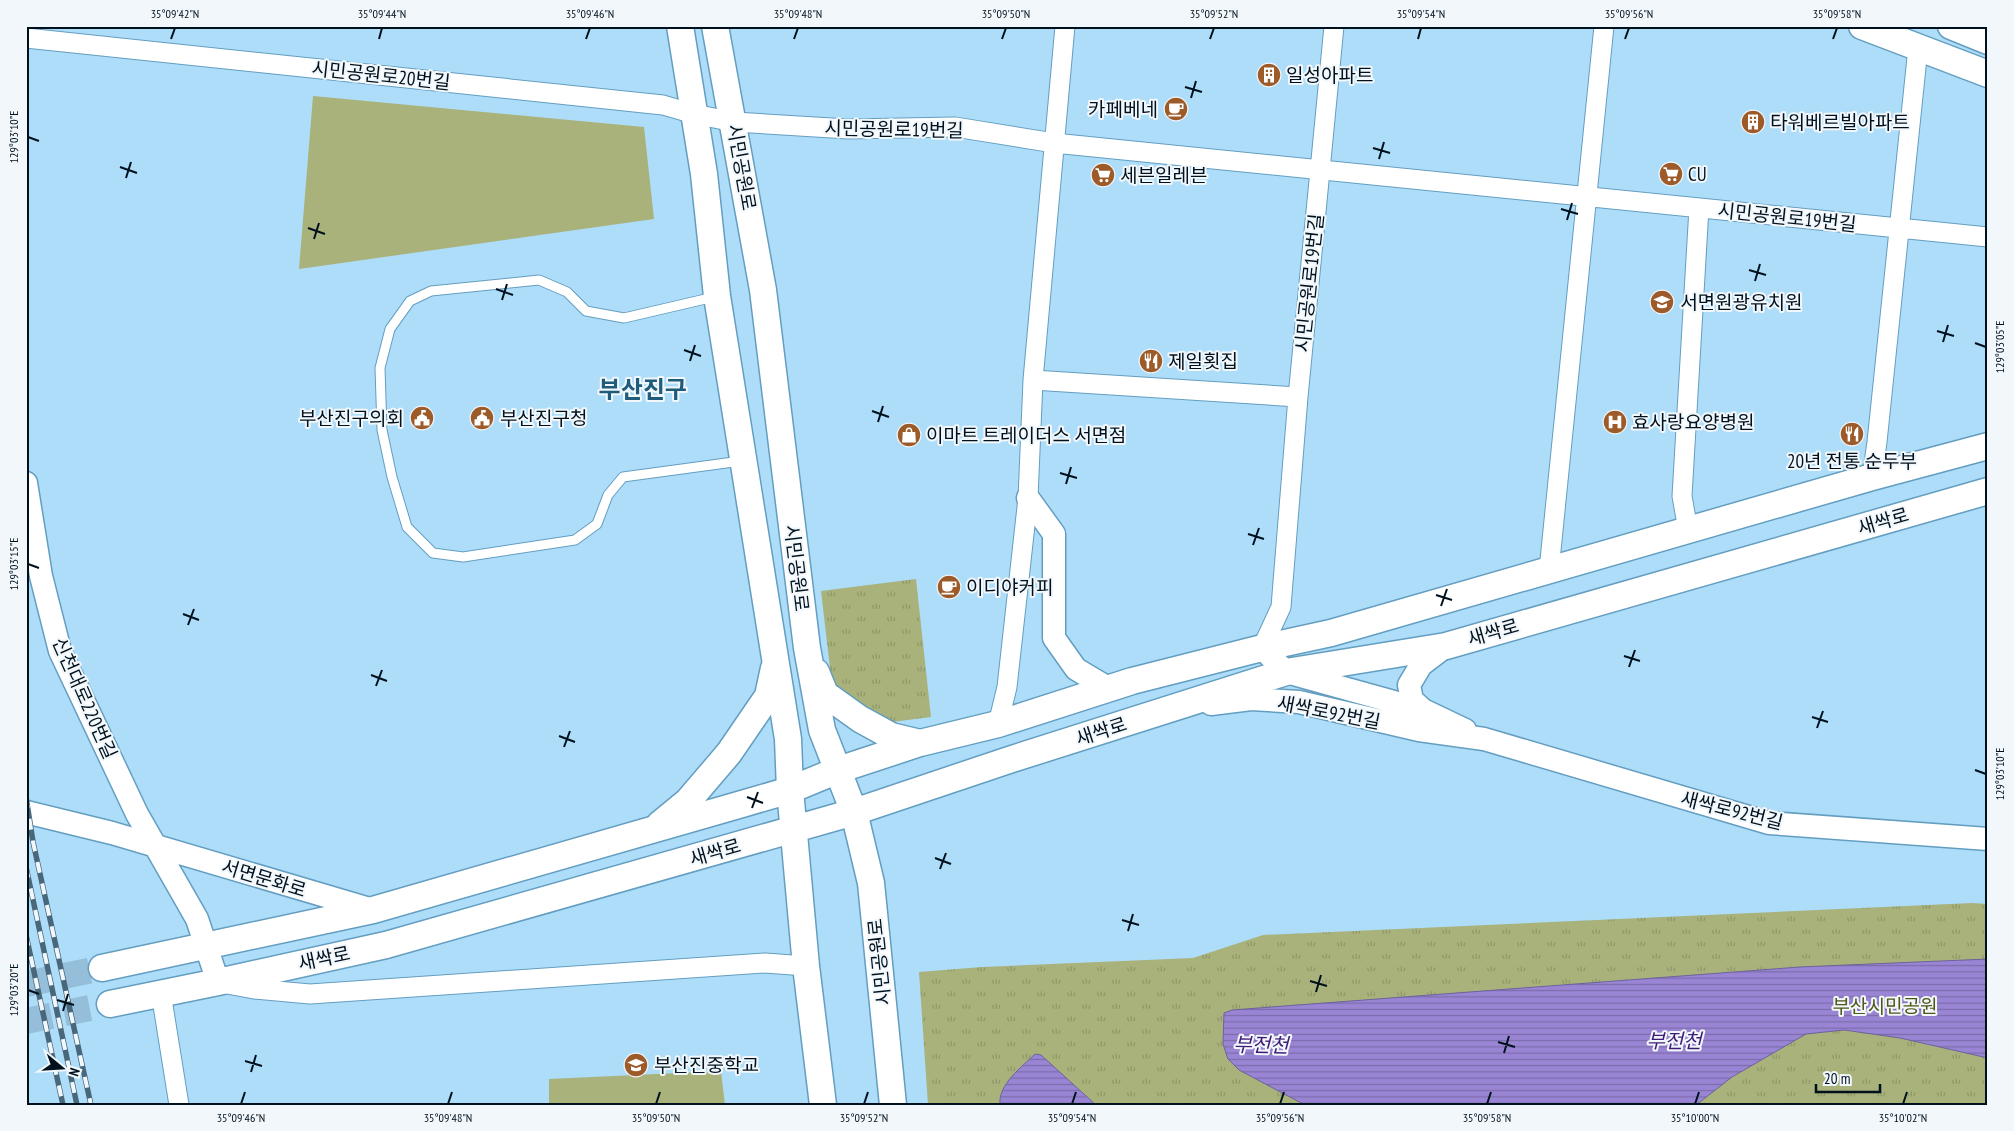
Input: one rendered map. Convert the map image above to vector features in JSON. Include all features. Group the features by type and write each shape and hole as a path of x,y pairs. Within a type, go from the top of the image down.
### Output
{"main road":[{"name":"시민공원로","path":"680,26 704,174 717,296 788,739 793,830 806,966 823,1105"},
{"name":"시민공원로","path":"715,26 734,122 763,290 807,648 822,730 854,812 871,883 893,1105"},
{"path":"1862,26 1988,74"},
{"path":"1951,26 1988,41"},
{"name":"새싹로","path":"102,968 373,910 790,790 838,770 920,743 998,724 1108,688 1262,648 1331,633 1872,477 1988,446"},
{"name":"새싹로","path":"110,1004 386,945 854,812 1012,759 1286,672 1446,646 1988,491"},
{"path":"807,648 825,694 860,719 892,736 920,743"},
{"path":"653,830 688,801 729,753 768,696 776,660"}],"street":[{"path":"998,724 1007,687 1028,498 1033,380 1066,26"},
{"path":"1320,169 1334,26"},
{"path":"1549,570 1604,26"},
{"name":"시민공원로20번길","path":"26,38 663,104 694,114 734,122"},
{"path":"1872,477 1918,48"},
{"name":"시민공원로19번길","path":"734,122 848,129 955,127 1054,143 1988,237"},
{"name":"시민공원로19번길","path":"1298,397 1320,169"},
{"path":"1688,530 1682,496 1700,208"},
{"path":"1033,380 1298,397 1281,607 1262,648"},
{"name":"신천대로220번길","path":"26,483 41,576 60,651 137,814 155,846"},
{"name":"새싹로","path":"1028,498 1054,534 1054,638 1076,669 1108,688"},
{"path":"1423,710 1412,700 1410,685 1421,665 1446,646"},
{"name":"새싹로92번길","path":"1262,648 1286,672 1423,710 1484,739"},
{"name":"새싹로92번길","path":"1145,716 1204,705 1251,699 1299,702 1419,730 1484,739 1769,823 1988,839"},
{"name":"서면문화로","path":"26,812 155,846 373,910"},
{"path":"155,846 197,919 218,982"},
{"name":"새싹로","path":"218,982 254,989 310,994 765,963 806,966"},
{"path":"161,993 179,1105"}],"lane":[{"path":"717,296 624,318 586,311 567,292 539,280 431,291 410,301 390,329 380,368 382,430 392,477 407,527 433,553 463,557 575,540 597,524 608,495 623,478 742,461"}],"green space":[{"path":"313,96 644,127 654,219 299,269"},
{"path":"916,579 931,717 892,722 840,697 832,685 821,591"},
{"name":"부산시민공원","path":"1972,903 1988,904 1988,1105 928,1105 919,972 982,967 1193,958 1263,935"},
{"path":"721,1071 725,1105 549,1105 549,1079"}],"water":[{"name":"부전천","path":"1988,959 1988,1058 1900,1038 1844,1030 1806,1034 1732,1077 1696,1105 1305,1105 1239,1070 1228,1059 1223,1044 1224,1013 1232,1010 1800,967"},
{"path":"1035,1054 1041,1055 1096,1105 1000,1105 1000,1097 1011,1077"}],"tunnel":[{"path":"26,984 102,968"},
{"path":"26,1021 110,1004"}],"railway":[{"path":"26,797 33,842 91,1105"},
{"path":"26,867 77,1105"},
{"path":"26,935 63,1105"}],"place":[{"name":"일성아파트","path":"1269,75"},
{"name":"카페베네","path":"1176,109"},
{"name":"타워베르빌아파트","path":"1753,122"},
{"name":"CU","path":"1671,174"},
{"name":"세븐일레븐","path":"1103,175"},
{"name":"서면원광유치원","path":"1662,302"},
{"name":"제일횟집","path":"1151,361"},
{"name":"부산진구의회","path":"422,418"},
{"name":"부산진구청","path":"482,418"},
{"name":"효사랑요양병원","path":"1615,422"},
{"name":"20년 전통 순두부","path":"1852,434"},
{"name":"이마트 트레이더스 서면점","path":"909,435"},
{"name":"이디야커피","path":"949,587"},
{"name":"부산진중학교","path":"636,1065"}],"district":[{"name":"부산진구","path":"643,389"}]}
